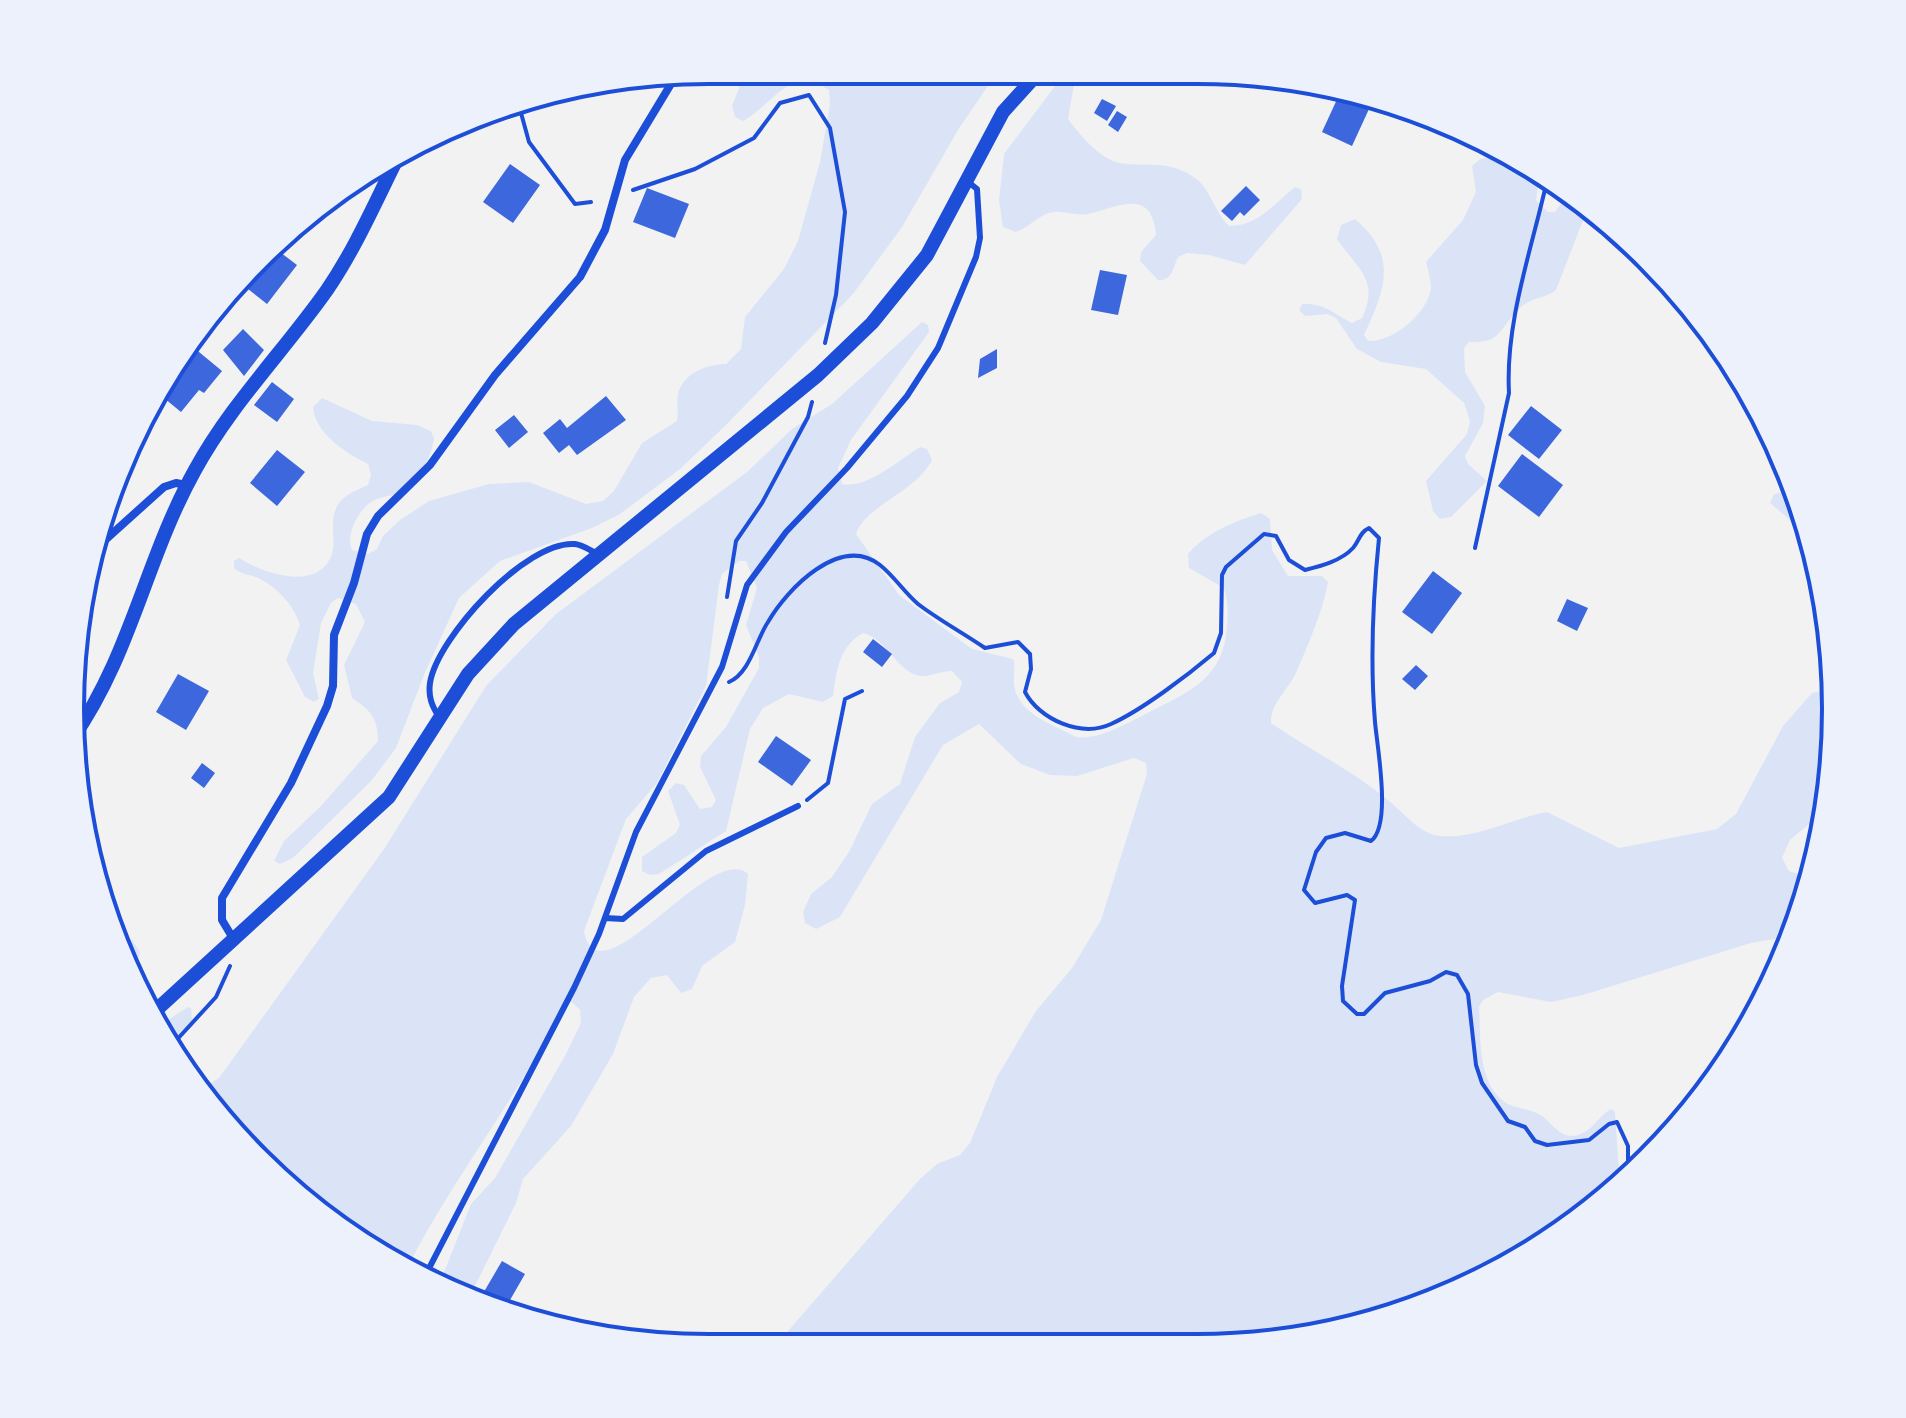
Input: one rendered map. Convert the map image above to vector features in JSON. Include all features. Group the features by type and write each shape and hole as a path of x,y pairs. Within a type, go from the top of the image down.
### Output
{"street":[{"path":"160,1007 389,797 439,717 497,641 598,554 818,375 872,323 911,278 936,240 992,129 1026,84"},
{"path":"230,945 222,920 222,898 291,783 327,706 333,686 334,635 354,583 367,534 378,516 430,465 488,384 580,277 605,230 625,160 670,85"},
{"path":"84,720 112,676 161,541 186,485 246,392 308,315 349,256 391,171"},
{"path":"108,537 164,487 176,483 186,485"}],"lane":[{"path":"429,1268 574,988 605,918 636,832 714,683 747,585 786,532 847,468 907,396 938,348 957,310 980,238 977,189 966,180"},
{"path":"439,717 430,702 430,681 443,651 490,592 517,566 553,547 577,544 598,554"},
{"path":"605,918 623,919 706,851 798,806"}],"path":[{"path":"614,197 695,169 754,138 780,103 809,95 830,128 845,212 836,295 808,417 762,503 736,541 726,603"},
{"path":"521,113 529,142 575,204 591,202"},
{"path":"1475,548 1509,393 1508,368 1514,326 1545,190"},
{"path":"714,683 728,682 743,672 768,622 783,600 829,563 855,554 878,563 918,604 985,648 1018,642 1030,654 1031,669 1025,692 1033,707 1067,727 1109,726 1214,653 1221,633 1222,575 1226,567 1264,534 1276,536 1289,560 1305,570 1326,564 1350,551 1364,530 1369,528 1379,538 1375,721 1382,768 1379,831 1371,841 1345,833 1326,838 1316,852 1304,890 1315,903 1347,895 1355,900 1342,986 1343,1001 1357,1014 1364,1014 1385,993 1430,981 1446,972 1457,975 1468,994 1476,1065 1482,1083 1508,1121 1525,1127 1535,1141 1547,1145 1589,1140 1609,1124 1617,1122 1628,1146 1628,1161"},
{"path":"798,806 828,783 845,699 862,691"},
{"path":"178,1038 226,981 231,961 230,945"}],"shaded area":[{"path":"741,84 793,84 743,121 735,117 732,106"},
{"path":"817,84 989,84 958,130 902,227 853,294 680,469 620,514 592,528 500,561 459,598 424,675 396,748 372,780 293,858 280,864 274,861 284,841 321,806 378,741 372,715 352,698 344,665 365,622 356,604 338,598 331,603 321,623 313,673 319,699 314,702 305,697 286,660 300,625 293,610 272,587 234,568 234,561 239,558 275,574 303,576 315,573 325,566 332,554 333,521 340,501 368,485 371,475 368,464 325,434 313,407 322,398 372,421 417,425 431,431 434,439 427,463 414,485 404,492 373,501 363,510 350,537 352,550 368,554 377,549 383,536 400,520 429,501 489,484 529,482 586,504 603,501 614,491 642,443 677,421 678,394 685,380 704,368 726,364 741,349 745,317 784,269 798,241 820,162 830,104 829,90"},
{"path":"1056,84 1073,84 1068,119 1091,146 1113,161 1165,166 1192,176 1204,186 1229,226 1257,218 1295,187 1301,189 1302,199 1245,265 1209,255 1187,253 1178,257 1166,278 1158,280 1140,261 1141,252 1156,235 1153,220 1140,205 1120,205 1082,215 1050,213 1016,232 1003,227 999,200 1004,154"},
{"path":"1491,157 1538,185 1536,200 1548,212 1555,212 1562,202 1584,218 1556,290 1522,306 1495,337 1469,342 1464,348 1465,372 1485,406 1483,423 1465,456 1468,464 1487,481 1451,517 1440,519 1433,511 1426,481 1467,434 1470,421 1464,403 1426,369 1381,362 1357,349 1336,318 1327,314 1305,316 1299,310 1302,304 1310,304 1328,309 1352,323 1362,318 1367,305 1367,284 1364,275 1337,239 1341,225 1355,219 1378,246 1383,260 1382,288 1364,335 1368,341 1387,337 1414,319 1430,293 1426,262 1463,220 1476,192 1472,166 1480,159"},
{"path":"922,322 928,325 929,332 851,440 838,468 842,484 852,484 872,478 920,447 927,449 932,460 914,481 870,515 856,534 899,595 972,649 1013,659 1014,685 1022,704 1038,717 1076,737 1101,734 1125,724 1187,692 1210,673 1224,644 1226,597 1224,588 1189,568 1188,554 1221,529 1261,513 1270,519 1272,550 1288,576 1322,576 1328,582 1310,640 1296,673 1276,703 1271,723 1360,780 1418,827 1432,834 1466,835 1547,812 1619,848 1717,829 1736,814 1783,726 1812,693 1822,691 1821,750 1812,822 1790,840 1782,858 1789,871 1800,874 1778,938 1751,943 1583,995 1551,1002 1498,992 1483,1000 1479,1007 1484,1069 1494,1091 1502,1100 1538,1113 1562,1133 1572,1136 1588,1130 1611,1109 1615,1112 1619,1170 1544,1229 1473,1270 1398,1301 1319,1322 1279,1329 1197,1334 785,1334 920,1179 937,1164 960,1155 970,1143 997,1077 1036,1011 1072,968 1101,920 1147,774 1146,763 1134,758 1077,776 1050,775 1021,764 979,724 943,745 840,917 816,929 805,923 803,912 811,894 832,877 849,852 872,804 900,784 915,737 940,703 959,692 962,682 952,671 924,676 912,673 879,642 863,633 844,652 833,696 823,702 789,694 763,708 750,729 726,831 659,874 650,875 642,871 642,857 676,833 680,825 668,791 676,783 684,785 700,809 712,807 716,800 700,767 701,756 726,727 759,668 759,657 746,625 757,588 746,561 739,561 722,574 706,686 657,783 626,819 584,931 594,949 610,949 632,937 708,879 731,870 748,874 745,905 735,942 702,966 692,989 681,993 667,975 651,978 634,997 613,1054 571,1126 523,1179 516,1203 474,1288 443,1274 471,1204 495,1178 581,1023 580,1010 572,1002 565,1004 412,1259 329,1205 267,1151 209,1084 219,1078 384,849 486,686 556,614 747,472 792,429 832,404"},
{"path":"1783,492 1794,523 1770,503 1774,494"},
{"path":"128,939 132,940 140,952 138,962"},
{"path":"191,1008 192,1021 178,1038 167,1020"}],"building":[{"path":"1102,99 1116,106 1107,121 1094,113"},
{"path":"1337,100 1369,109 1352,146 1322,132"},
{"path":"1117,111 1127,117 1118,132 1108,125"},
{"path":"510,164 540,185 513,223 483,202"},
{"path":"1246,186 1260,200 1244,216 1240,212 1232,221 1221,211"},
{"path":"647,188 689,204 675,238 633,222"},
{"path":"282,253 297,265 267,304 247,288"},
{"path":"1100,270 1127,275 1118,315 1091,310"},
{"path":"243,329 264,350 244,376 223,350"},
{"path":"997,349 997,368 978,378 980,359"},
{"path":"197,351 222,371 204,393 199,390 181,412 166,400"},
{"path":"272,382 294,399 277,422 254,405"},
{"path":"606,396 626,420 577,455 569,445 559,453 543,433 560,419 567,428"},
{"path":"1531,406 1562,430 1539,459 1508,435"},
{"path":"514,415 528,432 509,448 495,430"},
{"path":"277,450 305,472 277,506 250,483"},
{"path":"1522,454 1563,485 1539,517 1498,486"},
{"path":"1433,571 1462,593 1432,634 1402,612"},
{"path":"1567,599 1588,608 1577,631 1557,621"},
{"path":"873,639 892,654 882,667 863,652"},
{"path":"1416,665 1428,676 1415,690 1402,679"},
{"path":"178,674 209,691 186,730 156,712"},
{"path":"776,736 811,760 792,786 758,762"},
{"path":"202,763 215,773 204,788 191,778"},
{"path":"502,1261 525,1274 509,1301 484,1292"}]}
